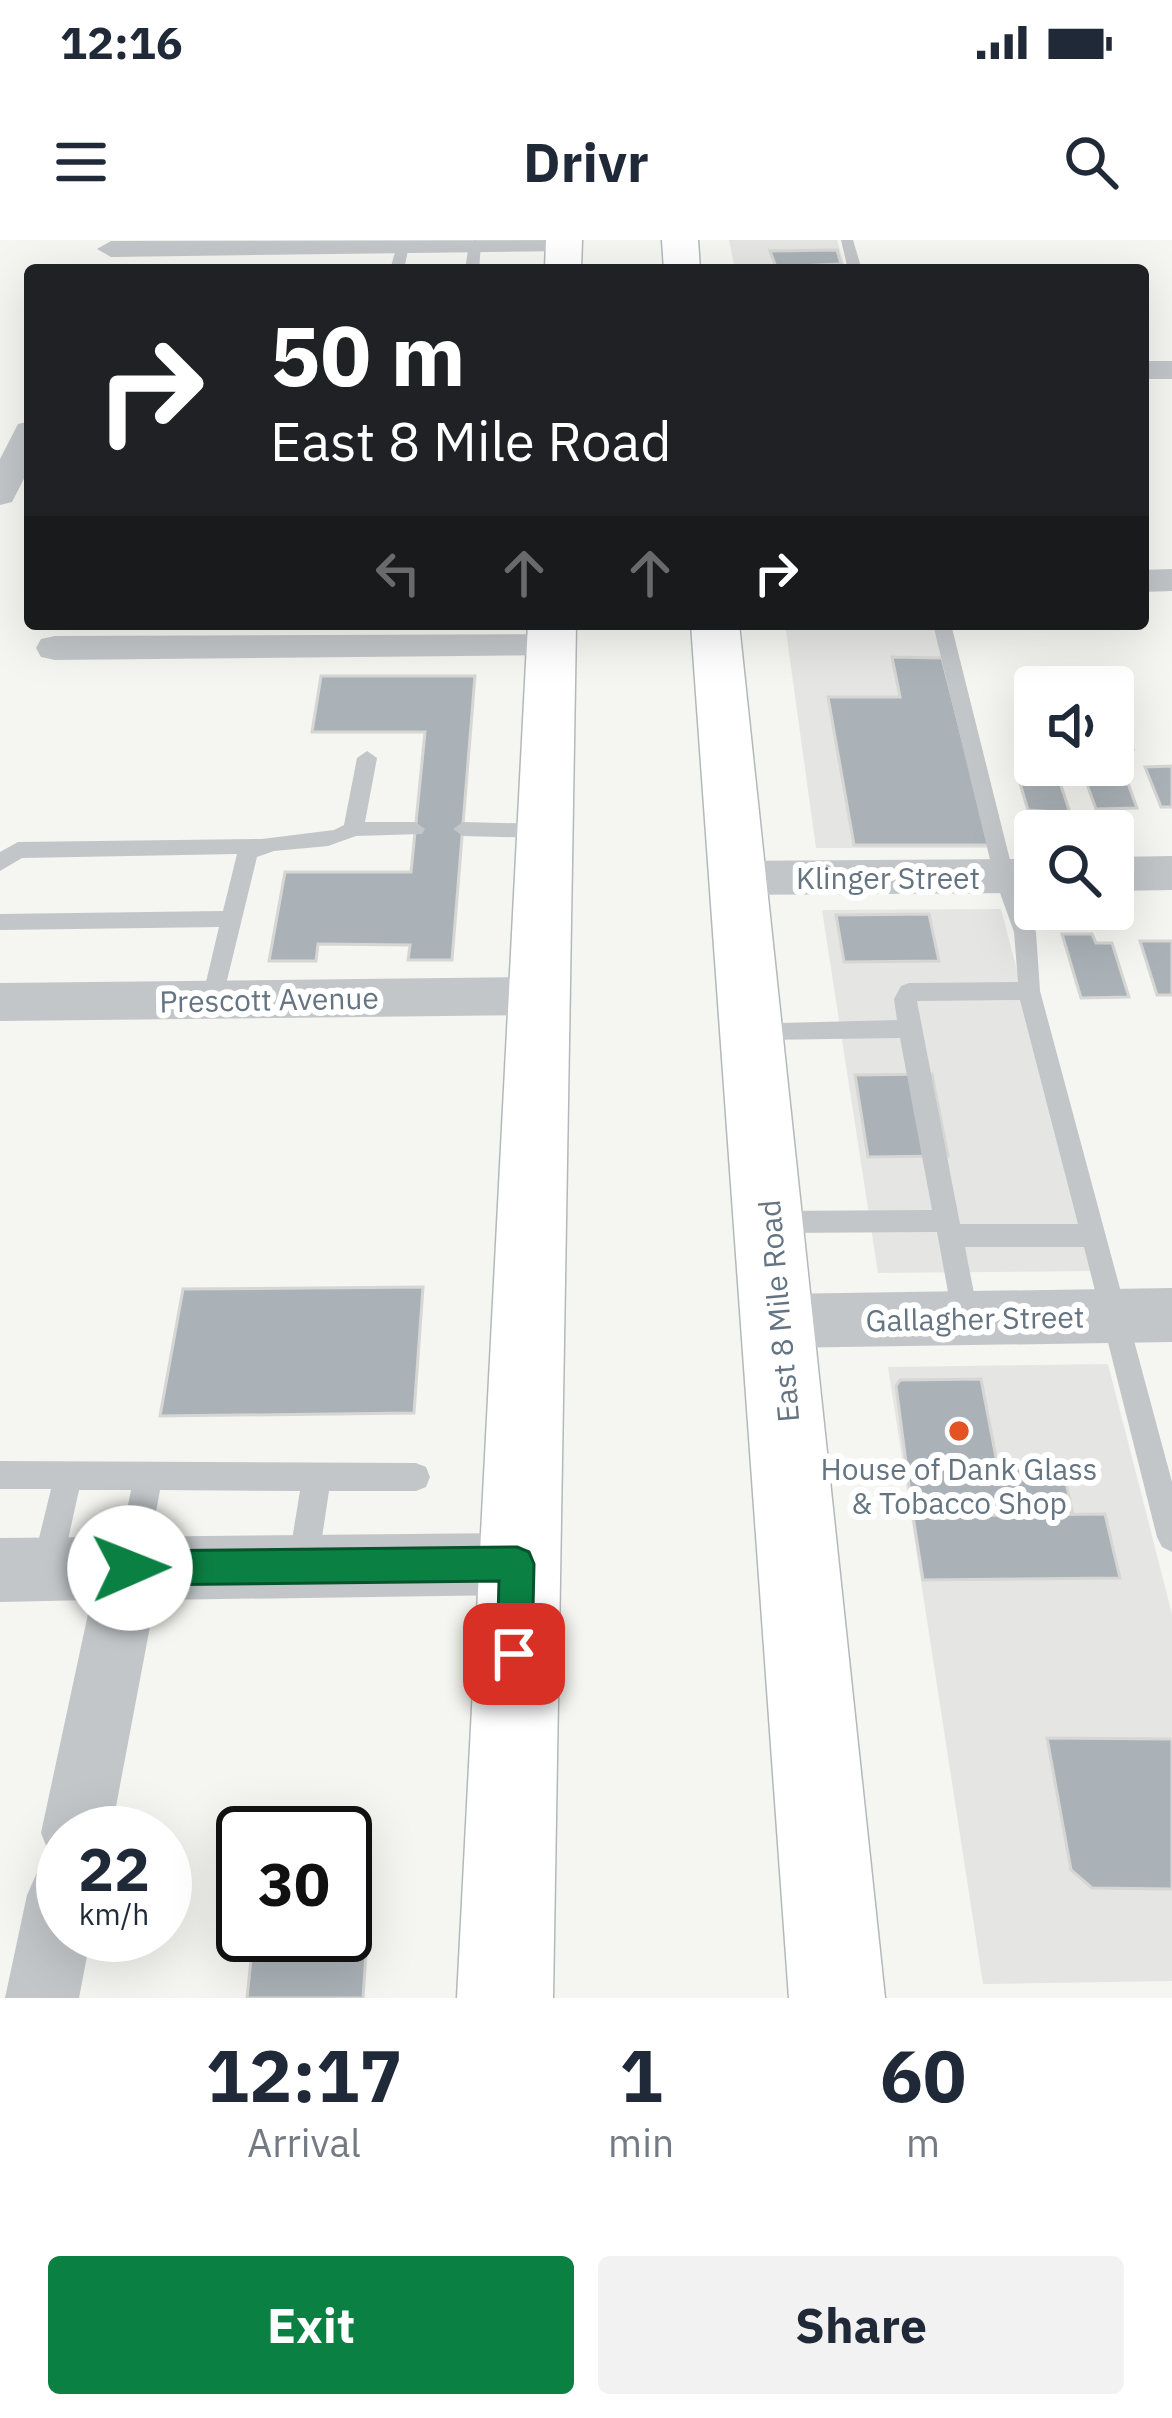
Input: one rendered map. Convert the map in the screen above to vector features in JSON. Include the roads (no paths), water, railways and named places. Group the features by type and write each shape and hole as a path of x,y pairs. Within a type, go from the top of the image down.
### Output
{"highway":[{"name":"East 8 Mile Road","path":"716,630 837,1998"},
{"path":"505,1998 552,635"}],"street":[{"path":"110,253 398,250 474,257 563,251"},
{"path":"0,495 24,443"},
{"path":"55,648 311,636 552,635"},
{"path":"1134,874 1172,874"},
{"name":"Klinger Street","path":"740,878 1014,876"},
{"name":"Prescott Avenue","path":"0,1002 538,996"},
{"name":"Gallagher Street","path":"778,1321 1172,1315"},
{"path":"23,1570 517,1564"},
{"path":"82,1806 130,1568"},
{"path":"42,1998 49,1962"}],"lane":[{"path":"944,630 1014,857"},
{"path":"353,829 367,758"},
{"path":"0,863 18,850 259,847 326,840 353,829 415,829"},
{"path":"463,829 544,831"},
{"path":"213,999 241,869 248,853 259,847"},
{"path":"0,922 230,919"},
{"path":"1028,930 1029,991 1172,1537"},
{"path":"966,1318 904,999 909,992 1029,991"},
{"path":"754,1031 910,1029"},
{"path":"770,1222 1094,1235"},
{"path":"0,1475 416,1477"},
{"path":"23,1570 68,1476"},
{"path":"130,1568 148,1477"},
{"path":"303,1566 317,1477"}],"place":[{"name":"House of Dank Glass & Tobacco Shop","path":"959,1431"}]}
